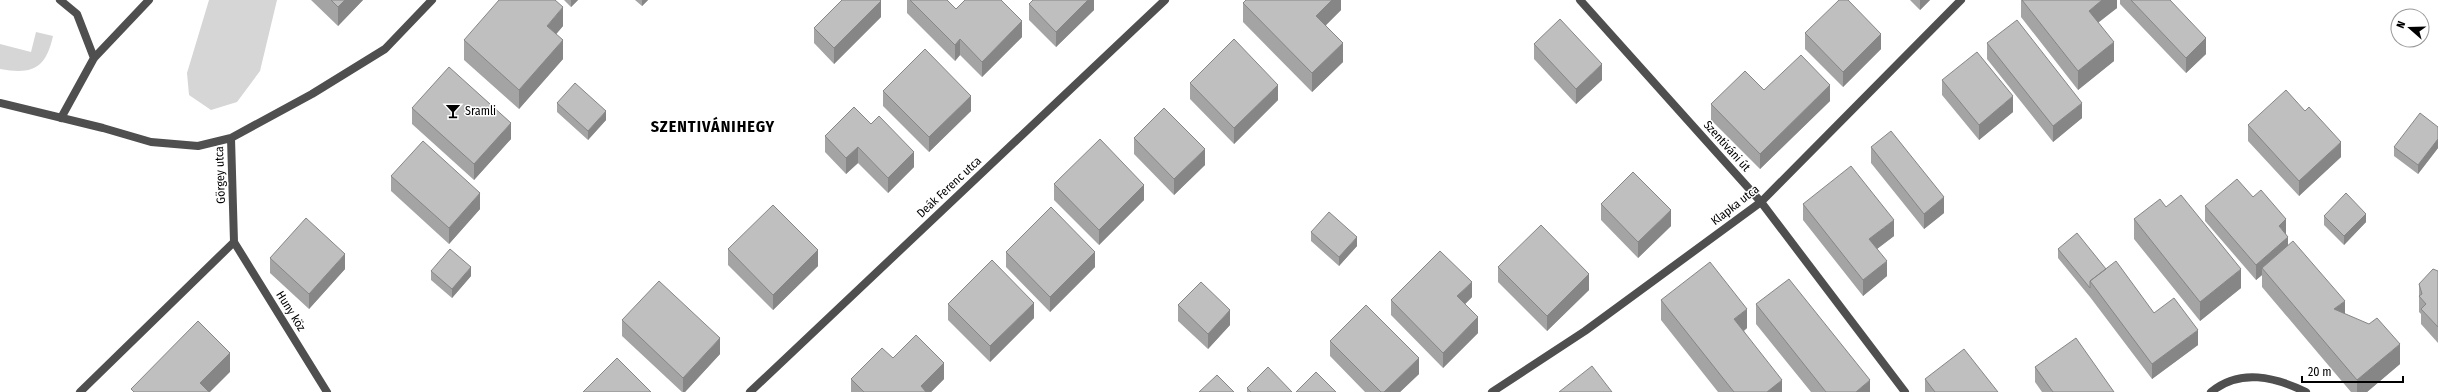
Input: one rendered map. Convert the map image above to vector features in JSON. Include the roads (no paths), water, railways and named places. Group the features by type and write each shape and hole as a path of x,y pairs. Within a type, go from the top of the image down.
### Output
{"street":[{"path":"60,0 77,14 94,58"},
{"path":"61,118 94,58 149,0"},
{"name":"Görgey utca","path":"234,242 230,138 312,94 385,49 432,0"},
{"name":"Deák Ferenc utca","path":"750,392 1165,0"},
{"name":"Szentiváni út","path":"1580,0 1761,202 1905,392"},
{"name":"Klapka utca","path":"1492,392 1585,332 1761,202 1961,0"},
{"path":"0,103 151,142 198,146 230,138"},
{"path":"80,392 234,242"},
{"name":"Huny köz","path":"234,242 327,392"},
{"path":"2211,392 2221,384 2247,376 2284,382 2306,392"}],"place":[{"name":"Sramli","path":"453,111"}],"district":[{"name":"SZENTIVÁNIHEGY","path":"713,126"}]}
